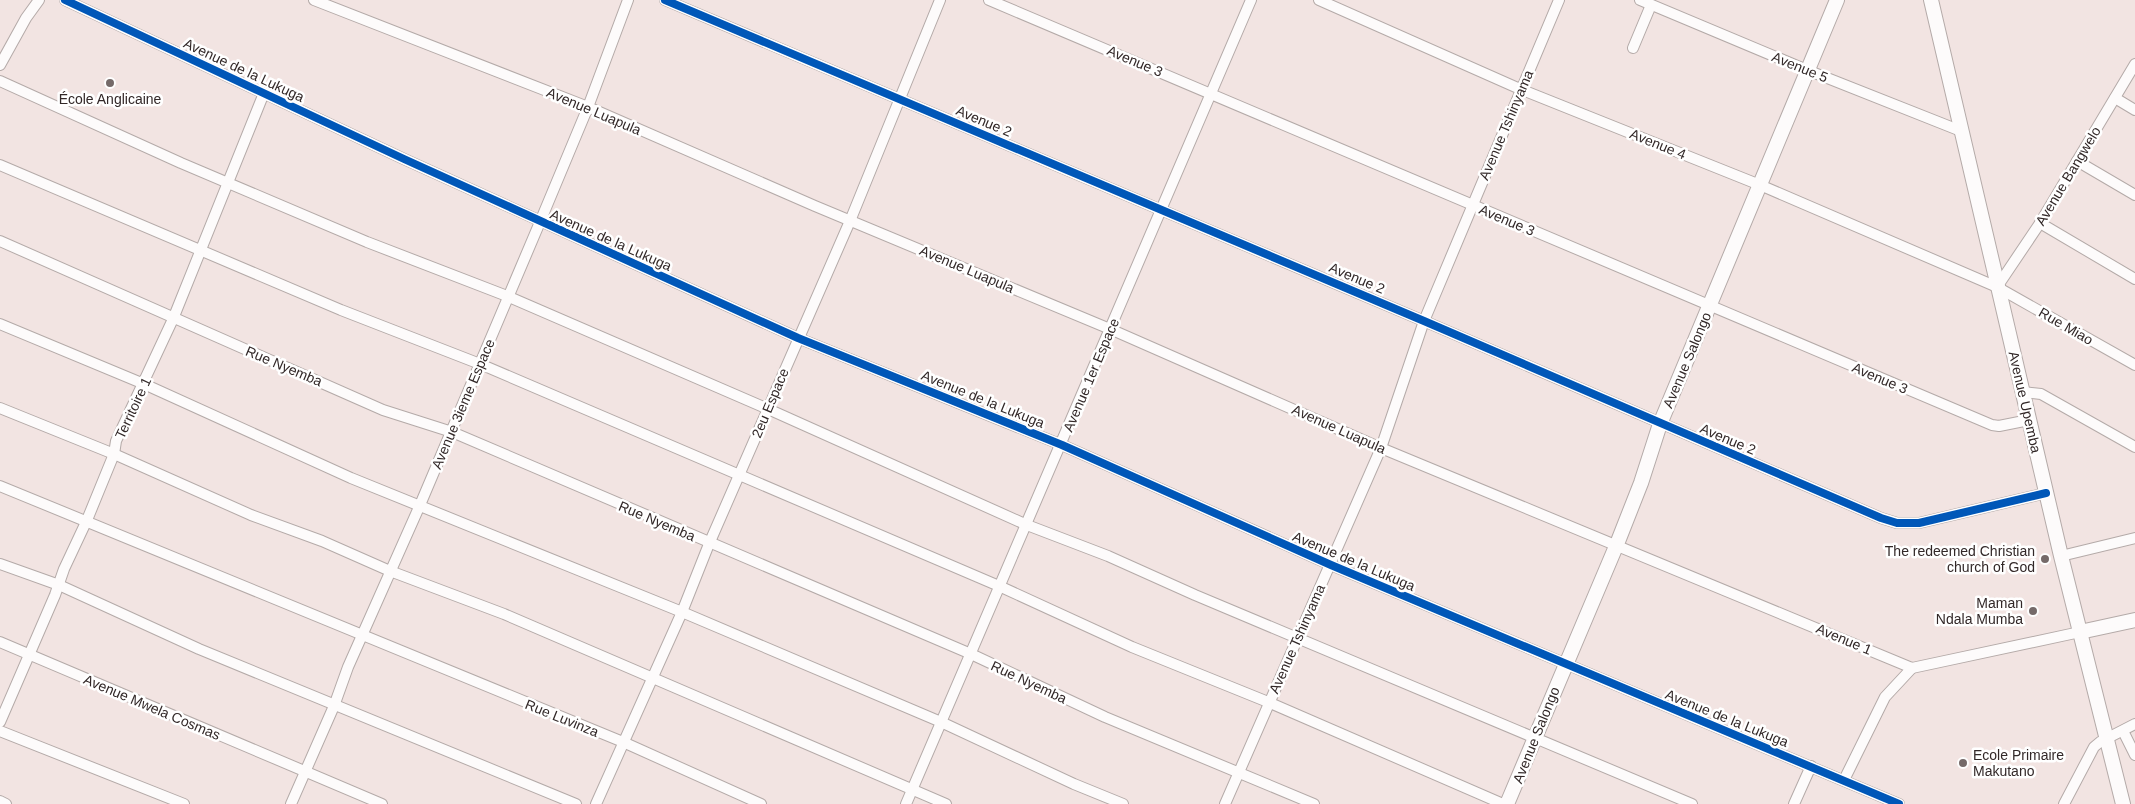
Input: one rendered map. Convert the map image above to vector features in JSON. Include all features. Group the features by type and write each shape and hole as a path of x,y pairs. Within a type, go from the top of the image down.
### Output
{"street":[{"path":"0,65 26,18 39,0"},
{"name":"Avenue de la Lukuga","path":"65,0 540,222 798,338 1062,445 1331,565 1899,804"},
{"name":"Avenue Luapula","path":"314,0 588,107 850,221 1110,329 1382,448 1617,544"},
{"name":"Avenue 3ieme Espace","path":"291,804 334,706 348,667 452,432 507,296 588,107 628,0"},
{"name":"Avenue 2","path":"665,0 1424,320 1660,424 1881,518 1897,523 1919,523 2046,493"},
{"name":"2eu Espace","path":"596,804 682,612 709,544 850,221 901,100 940,0"},
{"name":"Avenue 3","path":"989,0 1992,425 1999,426 2029,420"},
{"name":"Avenue 1er Espace","path":"906,804 999,586 1062,445 1251,0"},
{"name":"Avenue 4","path":"1319,0 1520,89 1760,185 1997,287"},
{"name":"Avenue Tshinyama","path":"1225,804 1268,702 1382,448 1424,320 1559,0"},
{"name":"Avenue 5","path":"1640,0 1807,70 1961,131"},
{"name":"Avenue Salongo","path":"1507,804 1617,544 1641,483 1660,424 1837,0"},
{"name":"Avenue Upemba","path":"1931,0 2061,556 2123,804"},
{"path":"1633,48 1651,5"},
{"name":"Avenue Bangwelo","path":"1997,287 2040,224 2135,64"},
{"path":"0,81 367,242 507,296 768,409 1027,525 1108,556 1195,595 1692,804"},
{"name":"Territoire 1","path":"0,722 59,585 70,554 87,520 114,454 116,442 174,318 264,93"},
{"path":"2115,98 2135,110"},
{"path":"2077,161 2135,195"},
{"path":"0,165 341,310 480,364 999,586 1132,647 1268,702 1503,804"},
{"path":"2040,224 2135,279"},
{"name":"Rue Nyemba","path":"0,241 383,410 452,432 709,544 970,654 1105,717 1314,804"},
{"name":"Rue Miao","path":"1997,287 2135,365"},
{"path":"0,324 144,384 291,452 682,612 942,722 1074,784 1123,804"},
{"path":"2023,392 2041,394 2135,447"},
{"path":"0,408 114,454 251,515 322,541 390,571 504,614 946,804"},
{"name":"Rue Luvinza","path":"0,486 87,520 362,636 623,742 761,804"},
{"path":"2061,556 2135,538"},
{"name":"Avenue 1","path":"1617,544 1912,668"},
{"path":"0,564 59,585 199,649 576,804"},
{"path":"1844,780 1885,697 1912,668 2135,620"},
{"name":"Avenue Mwela Cosmas","path":"0,642 382,804"},
{"path":"2064,804 2089,755 2100,742 2135,724"},
{"path":"0,731 184,804"},
{"path":"2123,731 2135,755"},
{"path":"1794,804 1810,766"},
{"path":"0,801 6,804"}],"cycle path":[{"path":"65,0 404,159 798,338 1062,445 1331,565 1899,804"},
{"path":"665,0 1424,321 1881,518 1897,523 1919,523 2046,493"}],"place":[{"name":"École Anglicaine","path":"110,83"},
{"name":"The redeemed Christian church of God","path":"2045,559"},
{"name":"Maman Ndala Mumba","path":"2033,611"},
{"name":"Ecole Primaire Makutano","path":"1963,763"}]}
